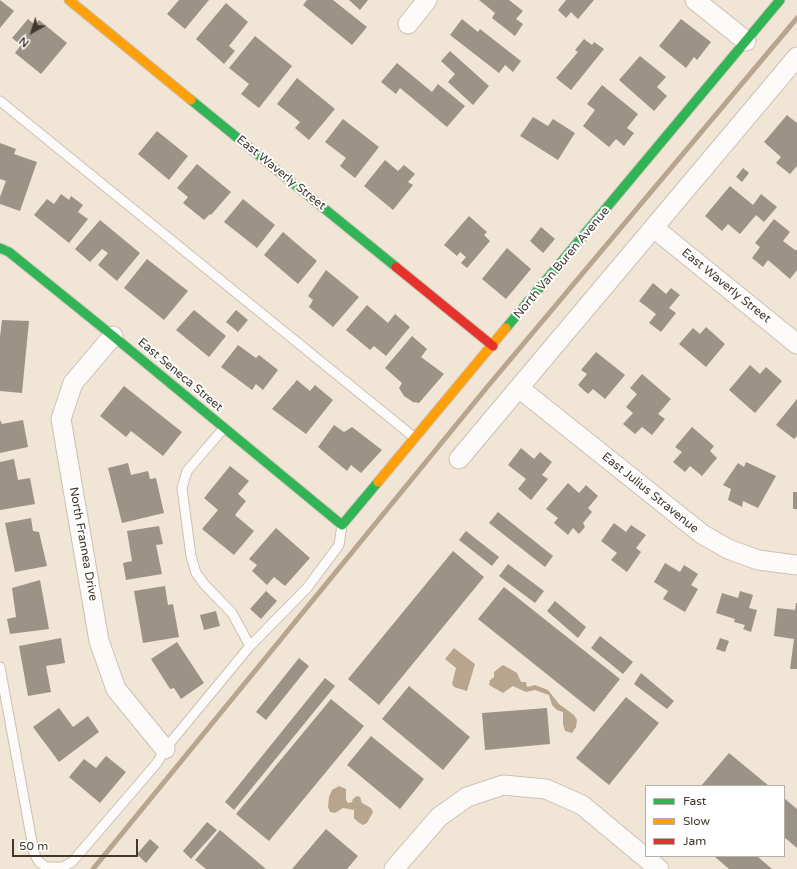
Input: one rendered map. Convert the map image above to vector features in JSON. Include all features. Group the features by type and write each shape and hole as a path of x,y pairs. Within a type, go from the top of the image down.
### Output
{"street":[{"name":"East Waverly Street","path":"69,0 493,346"},
{"path":"408,24 427,0"},
{"path":"695,0 746,41"},
{"name":"North Van Buren Avenue","path":"342,525 493,346 780,0"},
{"path":"459,459 795,63"},
{"name":"East Waverly Street","path":"654,228 797,344"},
{"name":"East Seneca Street","path":"0,248 9,252 113,336 342,525"},
{"name":"North Frannea Drive","path":"113,336 73,383 61,418 99,641 116,688 165,749"},
{"name":"East Julius Stravenue","path":"519,388 702,534 728,549 758,560 797,565"},
{"path":"394,869 439,817 467,797 503,785 546,789 582,806 645,857"},
{"path":"645,857 660,869"}],"lane":[{"path":"0,101 415,438"},
{"path":"224,427 187,471 182,488 191,556 196,572 204,584 232,613 250,646"},
{"path":"0,667 34,853 38,862 46,867 63,867 72,862 158,763 165,749 250,646 312,582 339,545 342,525"}],"shaded area":[{"path":"454,648 475,664 467,691 454,687 452,684 456,668 445,659"},
{"path":"503,665 517,673 521,682 526,682 527,687 535,685 548,690 559,704 574,715 577,720 576,727 572,733 565,731 563,724 563,712 557,710 552,705 549,695 535,690 526,692 513,686 503,693 489,685 490,680 494,677 494,672"},
{"path":"339,786 346,789 346,800 348,803 352,802 357,796 360,797 362,803 371,808 373,812 367,823 363,825 354,818 354,810 343,808 335,813 330,812 328,807 329,797 332,790"}],"building":[{"path":"0,0 14,11 0,28"},
{"path":"179,0 209,0 185,29 167,14"},
{"path":"307,0 333,0 367,27 352,45 303,5"},
{"path":"349,0 368,0 360,10"},
{"path":"479,0 509,0 523,11 516,19 523,24 515,36 492,18 495,13"},
{"path":"566,0 594,0 578,19 571,12 566,18 558,10"},
{"path":"226,3 248,22 229,46 235,51 224,64 196,39"},
{"path":"28,19 35,25 39,20 67,43 41,74 15,53 21,45 12,38"},
{"path":"462,19 478,32 480,29 521,61 513,72 505,65 499,73 450,35"},
{"path":"681,19 711,42 697,60 694,57 686,68 659,46"},
{"path":"255,36 292,66 259,108 241,94 249,84 229,68"},
{"path":"584,39 592,45 594,42 604,49 571,90 556,78 578,52 575,50"},
{"path":"450,51 489,86 473,105 448,82 455,74 441,61"},
{"path":"640,56 666,77 657,87 667,96 654,111 619,80"},
{"path":"397,63 432,92 438,84 465,106 447,127 400,88 396,94 381,82"},
{"path":"297,78 335,109 309,140 295,128 300,122 277,104"},
{"path":"602,85 638,114 627,128 634,133 624,146 616,139 609,147 583,126 595,110 587,104"},
{"path":"787,115 797,123 797,166 790,174 776,163 781,157 764,142"},
{"path":"533,117 548,126 553,119 575,133 558,160 520,136"},
{"path":"343,119 379,147 355,178 340,166 346,158 325,142"},
{"path":"157,131 188,156 169,180 138,154"},
{"path":"0,143 16,149 14,154 37,162 20,211 0,204 0,197 6,181 0,179"},
{"path":"385,160 398,171 404,165 415,174 408,182 413,185 393,210 364,186"},
{"path":"197,164 231,192 211,215 210,214 204,220 183,203 188,197 177,188"},
{"path":"743,168 749,173 742,182 736,177"},
{"path":"730,186 753,205 761,194 777,207 764,222 756,215 740,234 728,224 722,231 705,216"},
{"path":"61,194 69,200 71,196 83,205 78,212 88,219 69,243 34,215 47,199 54,204"},
{"path":"243,199 275,225 257,248 224,222"},
{"path":"469,216 487,232 484,235 490,241 467,268 461,263 466,257 460,252 457,256 444,245"},
{"path":"774,219 790,232 783,241 797,250 797,270 790,279 768,260 763,267 752,258 760,247 755,243"},
{"path":"100,220 140,253 117,281 98,265 108,253 102,249 90,262 75,249"},
{"path":"541,227 555,239 543,253 530,241"},
{"path":"283,232 317,261 298,284 264,255"},
{"path":"507,248 531,269 506,299 482,279"},
{"path":"147,259 188,291 164,320 124,288"},
{"path":"326,270 359,297 333,327 309,307 313,300 308,296"},
{"path":"653,283 666,294 671,288 680,295 669,308 676,313 661,332 649,323 656,314 639,301"},
{"path":"367,305 388,323 395,314 410,327 386,356 374,346 370,350 346,330"},
{"path":"194,310 226,336 209,357 176,330"},
{"path":"236,310 248,320 238,332 226,322"},
{"path":"2,320 29,321 22,393 0,391 0,337"},
{"path":"706,327 725,344 706,367 679,344 693,328 700,334"},
{"path":"412,336 427,349 421,357 444,374 419,403 413,402 404,396 399,388 402,383 385,368"},
{"path":"238,345 256,358 259,355 278,370 263,390 256,384 252,390 221,367"},
{"path":"596,352 625,375 605,399 593,389 588,394 578,385 587,374 581,370"},
{"path":"750,365 760,374 766,367 782,381 755,413 729,390"},
{"path":"642,374 671,399 658,414 665,419 652,435 642,427 635,434 623,424 633,413 626,407 637,394 630,388"},
{"path":"297,380 310,391 315,385 333,400 306,434 272,409"},
{"path":"124,386 182,432 163,456 131,431 126,437 100,416"},
{"path":"797,399 797,436 794,439 776,425"},
{"path":"0,420 2,424 23,420 28,447 0,453"},
{"path":"334,425 344,432 352,427 382,450 361,473 351,465 347,471 318,447"},
{"path":"692,427 714,446 710,451 717,458 702,476 690,466 685,472 673,462 682,452 675,447"},
{"path":"521,448 534,459 540,452 552,462 542,475 548,479 531,500 518,489 526,479 508,465"},
{"path":"14,459 18,480 30,478 35,504 0,510 0,462"},
{"path":"746,462 776,476 758,508 743,501 742,507 728,500 731,489 723,485 738,463 744,467"},
{"path":"128,463 131,475 148,471 150,479 156,478 164,513 122,523 108,468"},
{"path":"230,466 249,481 238,494 246,501 235,515 254,531 234,555 202,529 218,510 204,498"},
{"path":"568,483 579,493 586,485 598,496 588,508 592,512 583,523 585,527 579,534 573,528 568,535 554,523 558,518 546,509"},
{"path":"793,492 797,492 797,509 793,509"},
{"path":"498,512 553,556 545,567 489,523"},
{"path":"31,518 33,531 39,532 47,566 15,572 5,523"},
{"path":"614,523 626,532 631,525 646,535 636,548 641,552 627,572 611,560 617,553 601,541"},
{"path":"159,526 163,544 156,545 162,574 126,580 123,563 132,561 127,531"},
{"path":"276,528 310,558 285,586 274,577 267,585 252,571 257,565 249,559"},
{"path":"466,531 499,557 492,566 459,540"},
{"path":"453,551 484,577 379,705 348,679"},
{"path":"665,563 680,572 684,565 698,574 691,585 698,589 685,612 663,599 668,591 654,582"},
{"path":"508,564 544,591 535,603 499,576"},
{"path":"40,580 49,629 10,634 7,619 16,617 12,588"},
{"path":"165,586 168,605 173,604 179,637 143,643 134,591"},
{"path":"504,587 620,679 594,712 478,619"},
{"path":"266,591 277,601 261,619 250,609"},
{"path":"740,591 753,595 749,608 757,610 751,632 743,629 745,625 734,622 735,619 716,613 722,593 738,598"},
{"path":"555,601 586,627 578,638 547,611"},
{"path":"796,603 797,669 790,669 794,639 774,636 777,608 795,610"},
{"path":"216,611 220,626 204,630 200,615"},
{"path":"600,636 633,662 623,674 591,648"},
{"path":"61,638 65,663 46,666 51,692 28,696 19,646"},
{"path":"720,638 729,641 725,652 716,649"},
{"path":"177,642 204,683 181,699 174,688 170,689 151,659"},
{"path":"299,658 309,666 266,720 256,712"},
{"path":"641,673 674,701 667,709 634,684"},
{"path":"325,678 335,686 234,810 225,802"},
{"path":"409,686 470,737 443,770 382,719"},
{"path":"626,697 659,723 609,785 576,758"},
{"path":"331,699 364,726 269,841 236,814"},
{"path":"59,708 73,727 88,716 99,732 59,762 33,727"},
{"path":"547,708 550,744 485,750 482,713"},
{"path":"371,736 424,779 400,809 347,765"},
{"path":"729,753 768,785 702,785"},
{"path":"106,756 126,772 100,803 69,777 84,759 96,768"},
{"path":"785,799 797,809 797,848 785,838"},
{"path":"207,822 217,830 191,859 183,851"},
{"path":"326,829 358,856 347,869 292,869"},
{"path":"220,830 266,869 206,869 195,860"},
{"path":"150,839 159,847 146,863 137,854"},
{"path":"715,857 758,857 772,869 729,869"}],"waterway":[{"path":"93,869 488,386 797,18"}],"traffic: fast":[{"path":"506,328 780,0"},
{"path":"191,100 396,267"},
{"path":"0,248 9,252 113,336 342,525 378,482"}],"traffic: slow":[{"path":"69,0 191,100"},
{"path":"378,482 506,328"}],"traffic: jam":[{"path":"396,267 493,346"}]}
